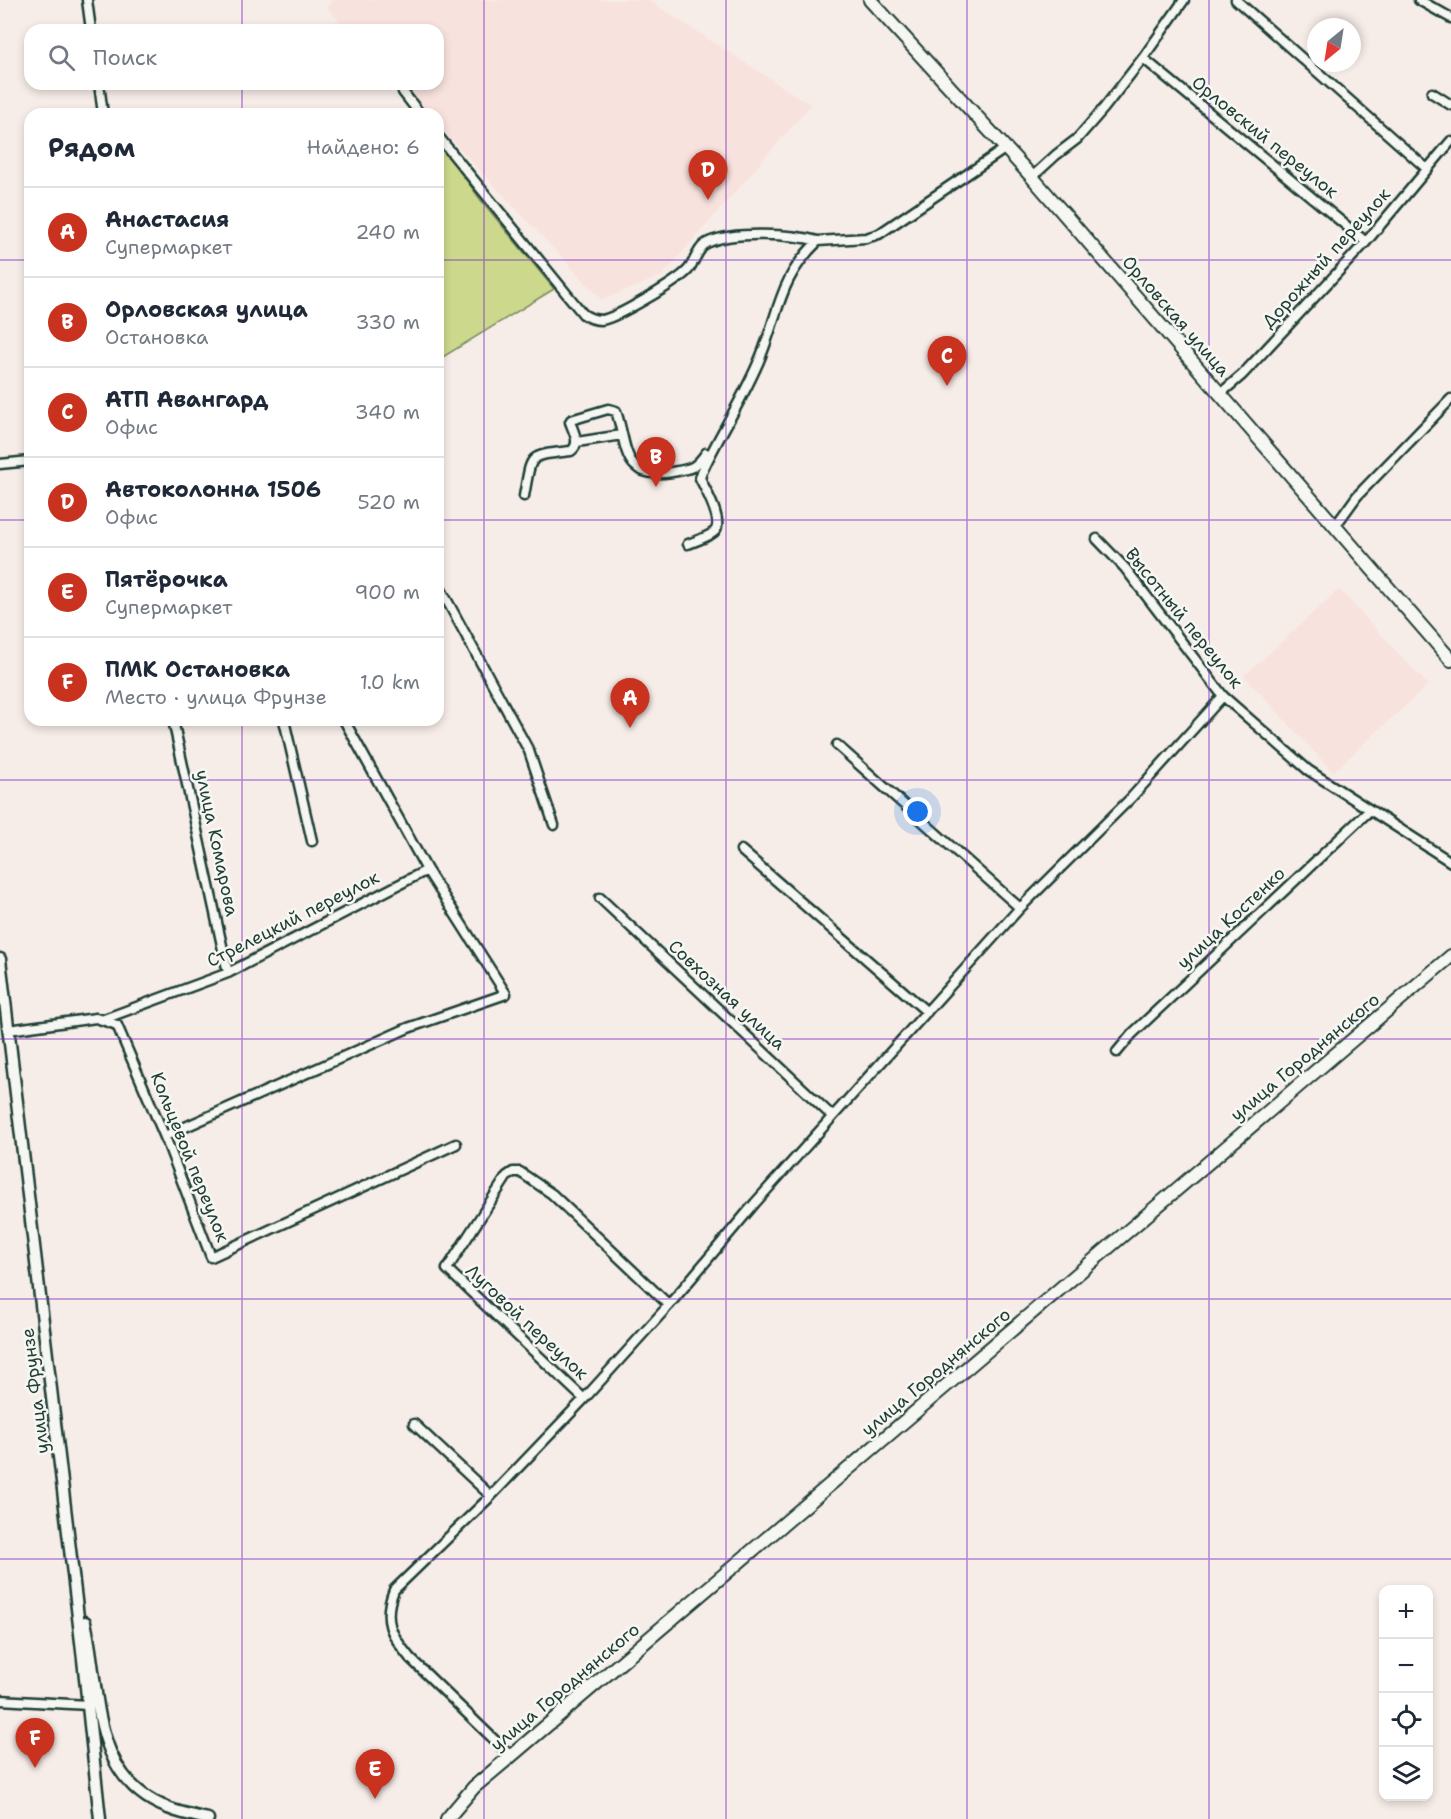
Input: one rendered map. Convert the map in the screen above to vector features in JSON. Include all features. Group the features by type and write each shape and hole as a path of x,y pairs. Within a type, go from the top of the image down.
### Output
{"main road":[{"name":"Орловская улица","path":"870,0 994,135 1001,152 1014,158 1032,177 1451,660"},
{"name":"улица Городнянского","path":"447,1819 474,1787 1451,956"},
{"path":"436,1819 474,1787"},
{"path":"456,1819 474,1787"}],"street":[{"path":"87,0 90,24"},
{"path":"1032,177 1077,139 1143,58 1184,0"},
{"path":"1236,0 1426,168"},
{"path":"1419,0 1450,17"},
{"name":"Орловский переулок","path":"1143,58 1366,242"},
{"path":"100,90 102,108"},
{"path":"403,93 415,108"},
{"path":"1432,93 1451,105"},
{"path":"985,162 994,149 994,135"},
{"name":"Дорожный переулок","path":"1220,393 1242,375 1366,242 1451,141"},
{"path":"444,143 583,314 589,318 606,319 669,286 687,271 702,247 710,241 732,237 785,234 818,241 866,238 879,234 1001,152"},
{"path":"700,478 761,357 790,274 818,241"},
{"path":"1335,525 1357,496 1451,399"},
{"path":"524,496 530,464 534,458 539,455 571,451 577,442 571,420 608,409 617,414 627,454 635,468 640,471 661,474 689,469 697,465 709,450 714,448"},
{"path":"577,442 622,435"},
{"path":"0,464 24,462"},
{"path":"688,544 713,532 718,523 700,478 689,469"},
{"name":"Высотный переулок","path":"1097,539 1125,568 1223,696 1308,770 1451,862"},
{"path":"444,595 529,751 554,825"},
{"path":"511,1756 410,1658 391,1631 388,1617 389,1603 394,1590 490,1496 584,1398 669,1305 832,1116 1020,909 1131,798 1223,696"},
{"name":"улица Комарова","path":"174,726 228,973"},
{"path":"285,726 312,841"},
{"path":"165,1136 408,1028 506,994 427,870 347,726"},
{"path":"837,745 1020,909"},
{"name":"улица Костенко","path":"1117,1052 1132,1034 1370,810"},
{"path":"741,850 927,1012"},
{"name":"Стрелецкий переулок","path":"104,1019 228,973 427,870"},
{"name":"Совхозная улица","path":"600,898 832,1116"},
{"name":"улица Фрунзе","path":"0,959 100,1819"},
{"path":"8,1030 96,1018 104,1019"},
{"name":"Кольцевой переулок","path":"104,1019 115,1023 120,1030 165,1136 212,1257 456,1144"},
{"name":"Луговой переулок","path":"584,1398 447,1269 507,1176 513,1172 520,1172 552,1194 669,1305"},
{"path":"414,1424 490,1496"},
{"path":"75,1589 92,1657 101,1726 110,1755 127,1781 150,1800 166,1808 208,1819"},
{"path":"0,1700 88,1705"}],"shaded area":[{"path":"331,0 648,0 811,105 662,276 602,300 444,132 444,108 421,108 405,90 444,90 444,24 342,24 327,8"},
{"path":"1339,589 1428,685 1333,772 1244,676"}],"green space":[{"path":"444,149 480,199 554,289 444,356"}],"place":[{"name":"Автоколонна 1506","path":"708,200"},
{"name":"АТП Авангард","path":"947,386"},
{"name":"Орловская улица","path":"656,487"},
{"name":"Анастасия","path":"630,728"},
{"name":"ПМК Остановка","path":"35,1768"},
{"name":"Пятёрочка","path":"375,1799"}]}
